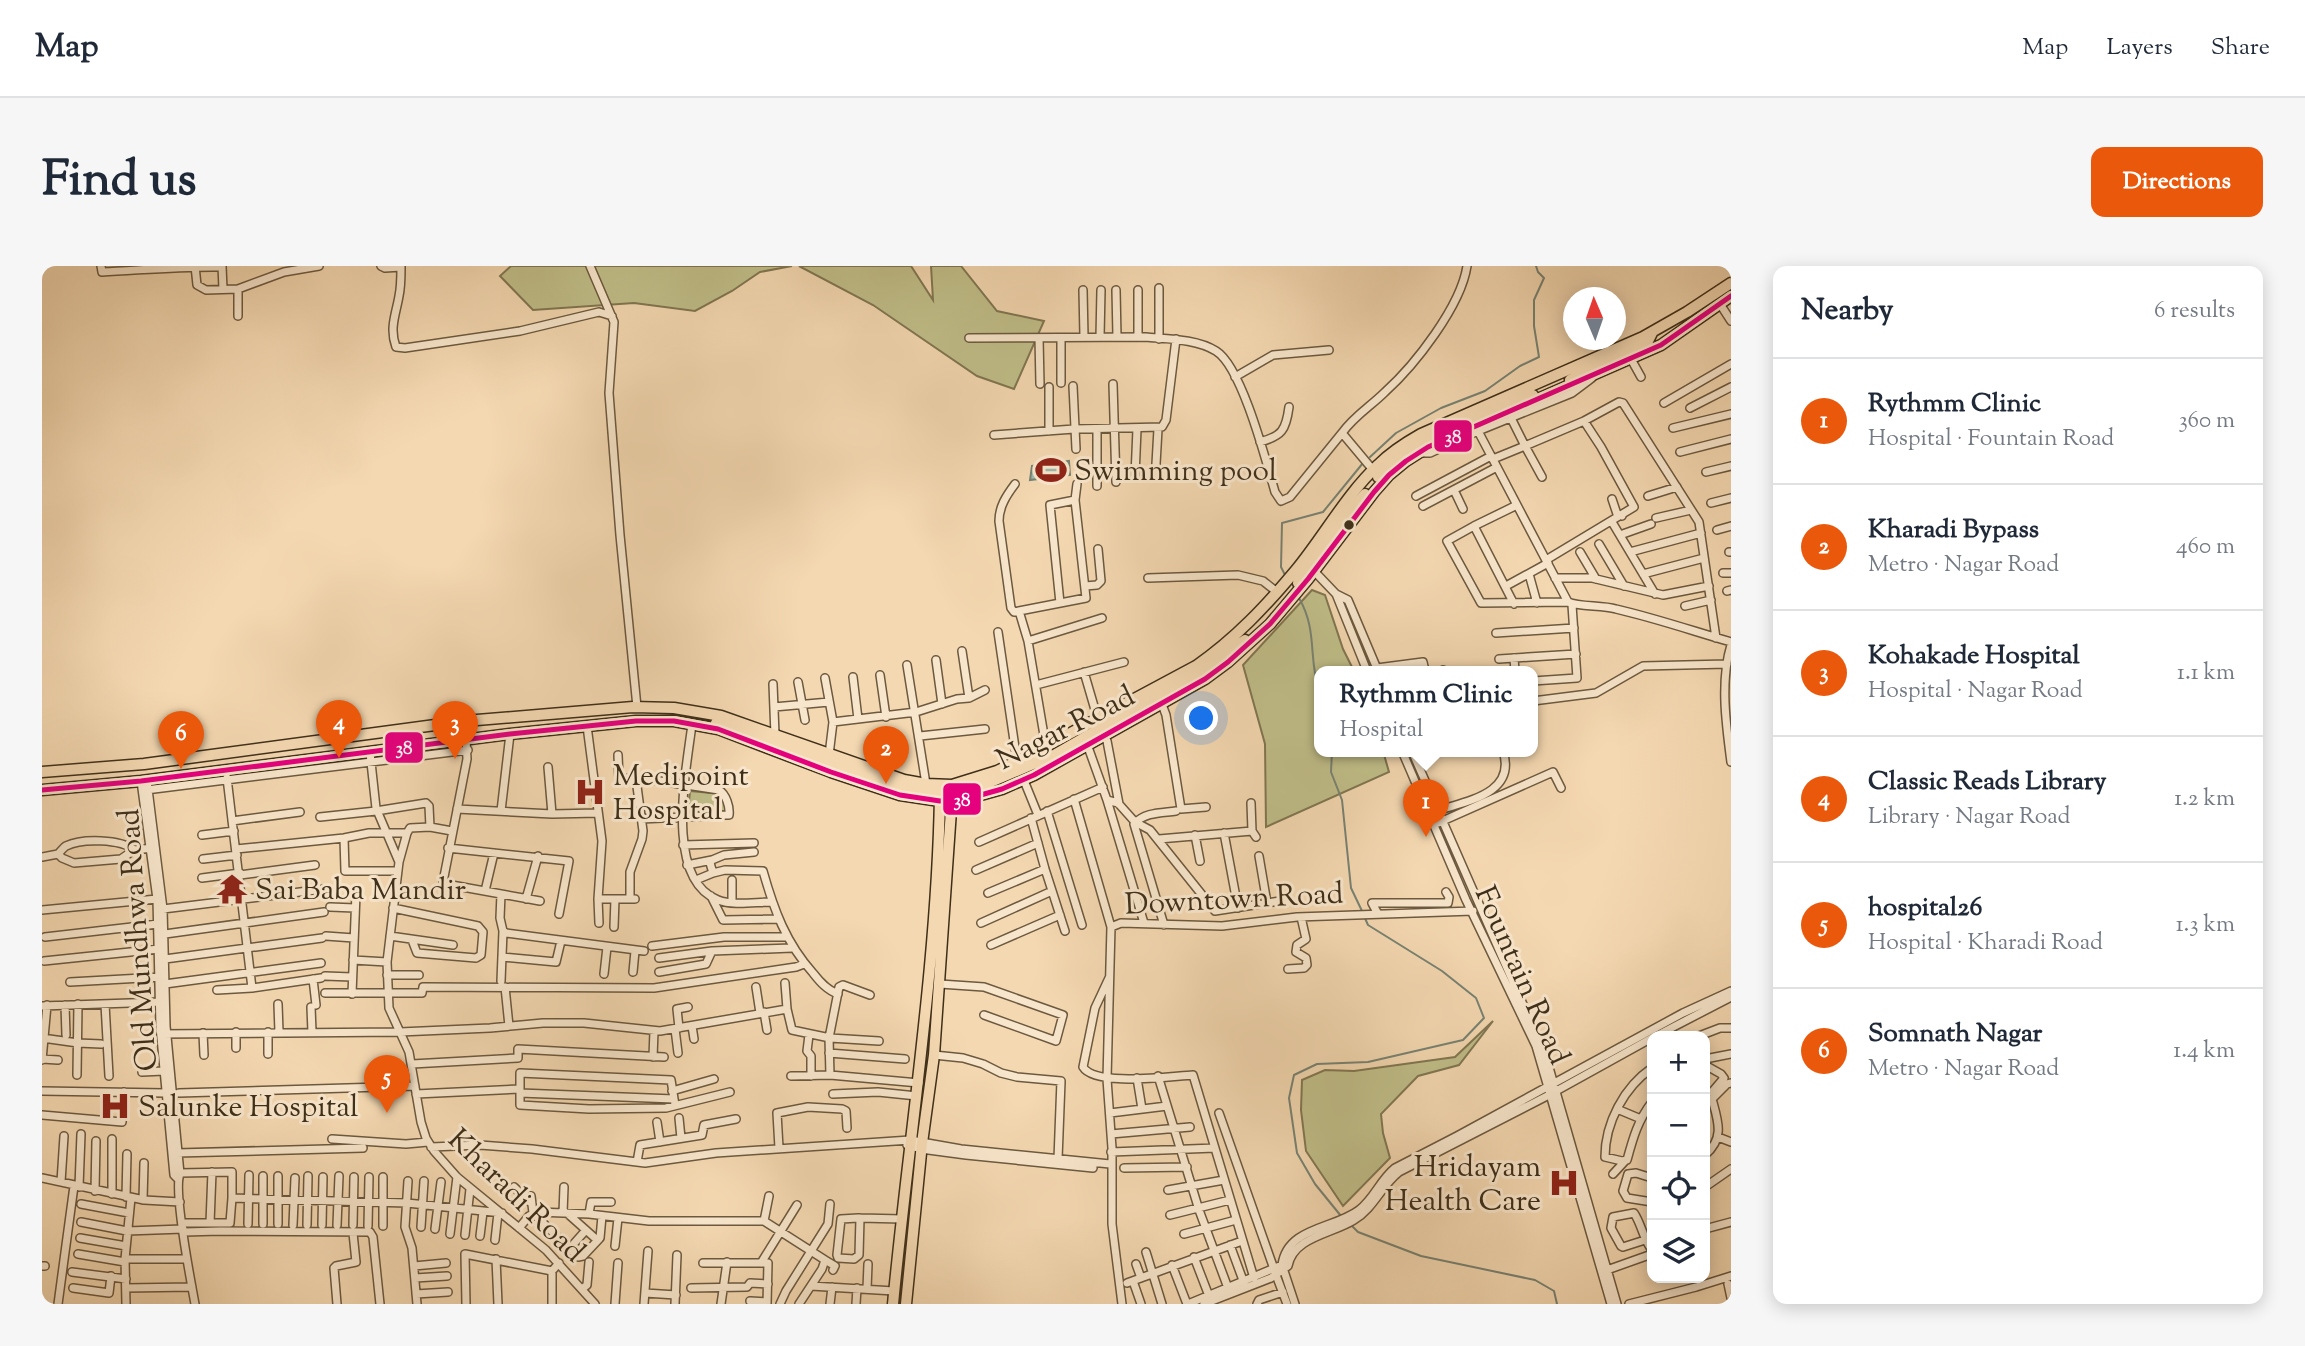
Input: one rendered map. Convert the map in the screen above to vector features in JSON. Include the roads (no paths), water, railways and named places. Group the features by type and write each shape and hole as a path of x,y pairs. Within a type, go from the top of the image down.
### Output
{"highway":[{"name":"Nagar Road","path":"42,790 144,786 340,757 370,758 467,738 587,726 674,721 718,729 900,795 970,798 1002,789 1088,747 1205,679 1228,662 1270,624 1311,551 1373,470 1397,448 1421,434 1655,331 1731,283"},
{"path":"906,1304 934,1055 953,797 1031,766 1203,670 1246,639 1311,569 1389,475 1418,453 1665,342 1731,296"},
{"path":"1311,569 1330,535 1352,507 1390,465 1424,439 1575,378 1647,343 1655,331 1665,342"},
{"path":"1311,551 1311,569"},
{"name":"Nagar Road","path":"42,772 144,764 465,721 656,707 721,716 904,780 952,785 997,771 1196,666 1219,650 1259,613 1277,592 1292,587"},
{"path":"656,707 679,716 731,727 885,783 940,797 931,949 919,1083 907,1143 893,1304"},
{"path":"551,713 553,729"},
{"path":"338,738 340,757"},
{"path":"952,818 970,798"}],"street":[{"path":"101,266 102,272 127,268 222,266 223,289"},
{"path":"195,267 199,288 206,290 238,289 284,272 319,266"},
{"path":"381,266 401,267 400,293 392,324 396,347 520,331 599,312 612,316"},
{"path":"590,266 614,322 609,393 620,535 638,707"},
{"path":"969,338 1159,338 1208,347 1218,352 1244,395 1275,492 1281,500 1290,497 1355,418 1393,384 1428,342 1461,291 1467,266"},
{"path":"1159,288 1159,338"},
{"path":"238,289 238,316"},
{"path":"1083,290 1084,337"},
{"path":"1100,337 1101,290"},
{"path":"1116,290 1117,337"},
{"path":"1138,290 1139,337"},
{"path":"1720,304 1731,321"},
{"path":"1039,338 1040,384"},
{"path":"1061,338 1061,383"},
{"path":"994,435 1074,429 1162,428 1166,420 1176,340"},
{"path":"1235,377 1273,355 1329,350"},
{"path":"1631,359 1641,377"},
{"path":"1664,403 1731,364"},
{"path":"1418,453 1430,453 1572,393 1596,375"},
{"path":"1113,384 1116,482"},
{"path":"1073,386 1076,449"},
{"path":"1049,387 1049,431"},
{"path":"1690,408 1731,387"},
{"path":"1416,496 1492,458 1584,421 1619,402 1623,403 1699,522 1716,638"},
{"path":"1260,442 1279,434 1287,421 1289,407"},
{"path":"1673,428 1731,414"},
{"path":"1511,418 1542,477"},
{"path":"1506,586 1634,508 1634,503 1584,421"},
{"path":"1097,429 1097,486"},
{"path":"1135,475 1137,429"},
{"path":"1156,464 1158,429"},
{"path":"1478,431 1570,603 1577,678 1538,681"},
{"path":"1342,433 1373,470"},
{"path":"1679,452 1731,439"},
{"path":"1706,472 1731,466"},
{"path":"1423,506 1497,467"},
{"path":"1015,484 999,512 1011,608 1014,612 1086,598 1075,500 1077,484"},
{"path":"1648,496 1676,487"},
{"path":"1454,490 1463,509"},
{"path":"1612,499 1617,514 1622,516"},
{"path":"1711,503 1731,499"},
{"path":"1060,603 1050,505 1075,500"},
{"path":"1517,505 1447,541 1479,602 1595,605 1619,609 1731,643 1727,664 1726,723 1731,762"},
{"path":"1620,535 1691,510"},
{"path":"1612,522 1655,594"},
{"path":"1474,526 1514,604"},
{"path":"1717,530 1731,526"},
{"path":"1630,552 1701,533"},
{"path":"1599,544 1624,586"},
{"path":"1085,586 1097,585 1101,581 1098,549"},
{"path":"1580,552 1596,579"},
{"path":"1643,574 1704,558"},
{"path":"1311,569 1336,594 1348,600 1377,666"},
{"path":"1529,574 1537,603"},
{"path":"1148,578 1238,575 1263,581 1277,592"},
{"path":"1555,578 1596,579 1667,595 1709,586"},
{"path":"1336,594 1365,666"},
{"path":"1685,606 1711,600"},
{"path":"1019,611 1028,641 1046,747"},
{"path":"1028,641 1102,618"},
{"path":"1496,633 1574,628"},
{"path":"998,632 1017,761"},
{"path":"962,651 969,698"},
{"path":"1499,659 1576,654"},
{"path":"1514,658 1515,666"},
{"path":"936,660 942,704"},
{"path":"1036,685 1124,662"},
{"path":"1397,666 1423,662 1424,666"},
{"path":"1538,700 1596,693 1643,666 1727,664"},
{"path":"907,665 926,784"},
{"path":"1084,672 1098,720"},
{"path":"880,675 886,717"},
{"path":"853,677 858,719"},
{"path":"825,678 833,722 830,755"},
{"path":"798,682 805,720"},
{"path":"773,684 775,735"},
{"path":"833,722 916,712 969,698 985,690"},
{"path":"774,706 829,702"},
{"path":"1163,707 1181,809 1206,807"},
{"path":"465,721 468,750 448,848 444,884 540,901"},
{"path":"692,724 683,817 683,845 687,865 696,880 719,901 772,902"},
{"path":"587,726 602,841 599,923"},
{"path":"919,736 985,729"},
{"path":"501,811 510,734"},
{"path":"1107,741 1119,804"},
{"path":"1088,747 1103,787 1143,923"},
{"path":"252,988 227,775 370,758 468,750"},
{"path":"618,755 619,778 722,792 730,812 726,816 641,819"},
{"name":"Fountain Road","path":"1404,757 1471,912 1536,1046 1551,1084 1557,1091 1617,1304"},
{"name":"Fountain Road","path":"1414,757 1535,1029 1551,1084 1549,1095 1611,1304"},
{"path":"1437,811 1488,794 1498,786 1506,767 1504,757"},
{"path":"370,758 376,811 399,862"},
{"path":"548,767 552,814"},
{"path":"1433,826 1553,772 1561,788"},
{"path":"598,899 632,899 630,872 642,839 636,779"},
{"path":"1026,783 1035,817 1038,843 1065,931"},
{"name":"Old Mundhwa Road","path":"144,786 163,909 165,1093 174,1175 179,1176"},
{"path":"979,842 1103,787"},
{"path":"1074,799 1111,927"},
{"path":"1107,800 1119,804 1135,822 1150,830 1159,839 1214,911 1286,900"},
{"path":"320,817 426,803 430,811 430,827"},
{"path":"1159,839 1224,833 1254,834 1251,803"},
{"path":"457,809 552,814 598,813"},
{"path":"1047,811 1082,925"},
{"path":"1135,822 1151,814 1176,811"},
{"path":"232,821 300,812"},
{"path":"1135,822 1134,827 1164,925"},
{"path":"213,856 385,832 407,833 410,828 430,827 452,831"},
{"path":"202,835 234,831"},
{"name":"Kharadi Road","path":"407,833 397,871 387,961 387,993 389,1009 405,1041 412,1064 421,1122 430,1144 457,1177 559,1263 591,1302"},
{"path":"1224,833 1238,908"},
{"path":"1195,835 1200,861"},
{"path":"344,838 345,871 397,871"},
{"path":"42,857 58,854 65,846 93,841 125,844 134,850 153,848"},
{"path":"683,845 754,843"},
{"path":"976,870 1038,843"},
{"name":"Old Mundhwa Road","path":"153,848 159,1002 183,1228 195,1304"},
{"path":"448,848 569,861 559,914"},
{"path":"58,854 74,863 121,859 134,850"},
{"path":"203,859 237,852"},
{"path":"687,865 731,854 754,852"},
{"path":"485,891 494,853"},
{"path":"526,898 538,856"},
{"path":"1259,856 1266,903"},
{"path":"712,860 710,863 713,873"},
{"path":"202,878 315,865"},
{"path":"988,893 1045,869"},
{"path":"696,880 725,870 761,870 778,919 792,947 823,985 838,994"},
{"path":"732,880 732,902"},
{"path":"163,909 324,889"},
{"path":"982,923 1052,891"},
{"path":"1446,892 1448,903"},
{"path":"352,994 356,894"},
{"path":"501,894 503,984 509,1026"},
{"path":"711,896 723,920 778,919"},
{"path":"42,910 156,899"},
{"path":"614,927 615,899"},
{"path":"1378,914 1372,903 1448,903 1453,912"},
{"path":"165,934 355,908"},
{"path":"393,908 478,926 483,932 481,955 476,958 417,953 412,940"},
{"name":"Downtown Road","path":"1122,1304 1114,1243 1107,1079 1111,927 1121,923 1222,926 1301,917 1481,911"},
{"path":"991,945 1060,915"},
{"path":"1288,969 1304,968 1307,965 1307,959 1296,952 1297,945 1306,939 1301,917"},
{"path":"46,937 158,923"},
{"path":"503,931 644,951"},
{"path":"390,936 453,945"},
{"path":"165,959 324,937 354,938"},
{"path":"652,946 724,937 786,937"},
{"path":"502,957 556,962 561,941"},
{"path":"604,974 607,947"},
{"path":"659,958 712,951 792,947"},
{"path":"44,961 159,949"},
{"path":"633,972 635,951"},
{"path":"659,972 706,964 712,951"},
{"path":"353,960 387,961"},
{"path":"165,984 321,963"},
{"path":"325,993 422,993 423,987 503,984 654,988 804,964"},
{"path":"387,975 419,975"},
{"path":"1110,976 1095,1009 1083,1067 1089,1074 1107,1079 1193,1075 1254,1278"},
{"path":"70,982 160,977"},
{"path":"217,990 252,988 319,978 352,977"},
{"path":"312,1032 319,978"},
{"path":"785,983 792,1030 829,1038 879,1041"},
{"path":"940,984 985,987 1063,1015 1056,1041 984,1015"},
{"path":"830,1075 829,1038 839,987 843,985 870,995"},
{"path":"756,987 767,1030"},
{"path":"1352,1217 1370,1200 1379,1183 1395,1168 1551,1084 1665,1030 1729,995"},
{"path":"58,1060 42,1059 45,1005 159,1002"},
{"path":"77,1075 78,1004"},
{"path":"106,1004 109,1076"},
{"path":"278,1004 279,1032"},
{"path":"65,1005 66,1035"},
{"path":"678,1053 677,1009 688,1007"},
{"path":"164,1034 400,1032 584,1023 654,1031 787,1009"},
{"path":"692,1026 694,1039"},
{"path":"1710,1032 1731,1028"},
{"path":"653,1057 654,1031"},
{"path":"236,1032 236,1048"},
{"path":"268,1032 268,1054"},
{"path":"203,1033 204,1055"},
{"path":"809,1035 807,1051 811,1056 811,1076"},
{"path":"43,1038 101,1044"},
{"path":"1295,1304 1283,1267 1288,1247 1296,1239 1340,1223 1371,1207 1387,1182 1399,1172 1557,1091 1647,1041"},
{"path":"412,1064 518,1058 518,1049 664,1058"},
{"path":"829,1053 905,1059"},
{"path":"1710,1058 1731,1054"},
{"path":"934,1055 962,1058 1001,1073 1061,1082 1058,1159"},
{"path":"1710,1068 1724,1078 1710,1092"},
{"path":"142,1072 164,1071"},
{"path":"674,1098 671,1080 520,1073 520,1105 666,1108 674,1098 714,1079"},
{"path":"1625,1161 1607,1159 1607,1140 1617,1110 1629,1089 1647,1073"},
{"path":"792,1076 830,1075 919,1083"},
{"path":"1158,1076 1199,1210 1228,1289"},
{"path":"1137,1077 1142,1110"},
{"path":"1710,1148 1718,1137 1720,1128 1712,1099 1731,1083"},
{"path":"42,1091 165,1093"},
{"path":"179,1093 520,1091 674,1098 730,1092"},
{"path":"42,1115 122,1122 124,1092"},
{"path":"833,1094 878,1092 917,1096"},
{"path":"1110,1114 1167,1106"},
{"path":"779,1148 777,1113 808,1108 844,1110 847,1114 847,1128"},
{"path":"1617,1110 1641,1119"},
{"path":"1613,1174 1625,1161 1647,1110"},
{"path":"1219,1113 1230,1130 1287,1304"},
{"path":"637,1162 640,1145 702,1135 704,1126 701,1116"},
{"path":"678,1118 681,1138"},
{"path":"704,1126 736,1119"},
{"path":"657,1122 660,1142"},
{"path":"1111,1134 1190,1127"},
{"path":"58,1304 77,1186 80,1134"},
{"path":"61,1182 64,1136"},
{"path":"1718,1137 1731,1142"},
{"path":"112,1139 112,1194"},
{"path":"332,1139 480,1145 584,1154 637,1162 779,1148 907,1143 1111,1167"},
{"path":"94,1191 96,1141"},
{"path":"922,1146 1111,1167"},
{"path":"177,1153 363,1147"},
{"path":"1111,1152 1215,1149"},
{"path":"126,1304 125,1261 129,1213 127,1154"},
{"path":"143,1200 144,1163"},
{"path":"1124,1168 1187,1167"},
{"path":"1710,1184 1731,1169"},
{"path":"210,1223 212,1172"},
{"path":"81,1222 127,1231 230,1223 232,1172 179,1176"},
{"path":"1647,1176 1628,1174 1623,1191 1627,1198 1647,1201"},
{"path":"248,1175 248,1224"},
{"path":"263,1176 263,1224"},
{"path":"278,1176 278,1224"},
{"path":"307,1225 308,1176"},
{"path":"337,1225 339,1176"},
{"path":"322,1225 323,1177"},
{"path":"337,1304 334,1268 356,1262 353,1229 354,1177"},
{"path":"368,1226 369,1177"},
{"path":"383,1177 383,1226"},
{"path":"450,1234 457,1177"},
{"path":"42,1178 143,1200 180,1202"},
{"path":"292,1225 295,1178"},
{"path":"1168,1190 1224,1180"},
{"path":"408,1181 405,1227 411,1242 417,1304"},
{"path":"421,1227 424,1181"},
{"path":"435,1229 440,1182"},
{"path":"513,1187 531,1199 533,1213 580,1258 599,1238 602,1216"},
{"path":"564,1187 565,1214"},
{"path":"465,1235 470,1189"},
{"path":"764,1221 769,1196"},
{"path":"232,1198 407,1203 500,1213 495,1240"},
{"path":"1170,1215 1199,1210 1230,1200"},
{"path":"589,1214 591,1202 611,1202"},
{"path":"81,1204 129,1213"},
{"path":"780,1304 828,1224 830,1204"},
{"path":"761,1263 797,1205"},
{"path":"480,1236 483,1212"},
{"path":"519,1228 533,1213 589,1214 682,1222 764,1221 835,1266 833,1270"},
{"path":"1645,1240 1620,1246 1611,1228 1613,1217 1634,1213 1647,1243"},
{"path":"565,1214 596,1239 599,1238"},
{"path":"615,1246 618,1218"},
{"path":"860,1218 859,1255 854,1259 838,1258 836,1255 841,1219 860,1218 902,1219"},
{"path":"1184,1234 1236,1220"},
{"path":"1710,1227 1731,1222"},
{"path":"183,1228 220,1231 353,1229 370,1232 373,1237 380,1304"},
{"path":"570,1248 586,1230"},
{"path":"80,1238 126,1246"},
{"path":"1133,1281 1242,1241"},
{"path":"1230,1245 1244,1283"},
{"path":"644,1304 648,1251"},
{"path":"1146,1252 1162,1304"},
{"path":"78,1254 125,1261 187,1259"},
{"path":"466,1304 465,1254 552,1271"},
{"path":"1607,1270 1647,1254"},
{"path":"675,1304 677,1255"},
{"path":"1194,1257 1209,1296"},
{"path":"496,1259 498,1304"},
{"path":"799,1304 825,1260"},
{"path":"582,1290 587,1285 589,1262"},
{"path":"721,1304 727,1262"},
{"path":"414,1266 446,1263"},
{"path":"552,1304 552,1271 559,1263"},
{"path":"615,1304 618,1263"},
{"path":"703,1263 768,1263 767,1303 750,1301"},
{"path":"867,1289 868,1264"},
{"path":"1136,1264 1133,1281 1141,1304"},
{"path":"1172,1265 1187,1304 1275,1272"},
{"path":"1203,1304 1283,1267"},
{"path":"72,1272 126,1279"},
{"path":"73,1288 108,1293 111,1276"},
{"path":"415,1278 447,1276"},
{"path":"1632,1304 1731,1276"},
{"path":"691,1288 768,1284"},
{"path":"1728,1284 1731,1298"},
{"path":"811,1286 894,1291"},
{"path":"126,1288 192,1287"},
{"path":"830,1304 832,1287"},
{"path":"856,1304 857,1288"},
{"path":"416,1294 448,1292"},
{"path":"1256,1304 1259,1300 1283,1292"},
{"path":"645,1293 676,1295"}],"water":[{"name":"Swimming pool","path":"1069,461 1070,475 1030,480 1032,466"}],"waterway":[{"path":"1370,457 1396,433 1441,408 1485,391 1520,366 1539,357 1534,326 1534,300 1544,278 1536,266"},
{"path":"1285,575 1281,567 1282,523 1323,512 1363,463"},
{"path":"1299,598 1309,622 1314,667"},
{"path":"1332,757 1331,772 1342,800 1351,888 1362,911"},
{"path":"1341,1216 1315,1184 1297,1153 1289,1098 1294,1075 1317,1064 1368,1062 1463,1040 1484,1018 1476,998 1442,971 1368,925 1364,916"},
{"path":"1351,1225 1358,1232 1421,1256 1535,1280 1554,1291 1557,1304"}],"place":[{"name":"Swimming pool","path":"1051,470"},
{"name":"Classic Reads Library","path":"339,758"},
{"name":"Kohakade Hospital","path":"455,759"},
{"name":"Somnath Nagar","path":"181,769"},
{"name":"Kharadi Bypass","path":"886,784"},
{"name":"Medipoint Hospital","path":"590,792"},
{"name":"Rythmm Clinic","path":"1426,837"},
{"name":"Sai Baba Mandir","path":"232,889"},
{"name":"Salunke Hospital","path":"115,1106"},
{"name":"hospital26","path":"387,1113"},
{"name":"Hridayam Health Care","path":"1564,1183"}]}
